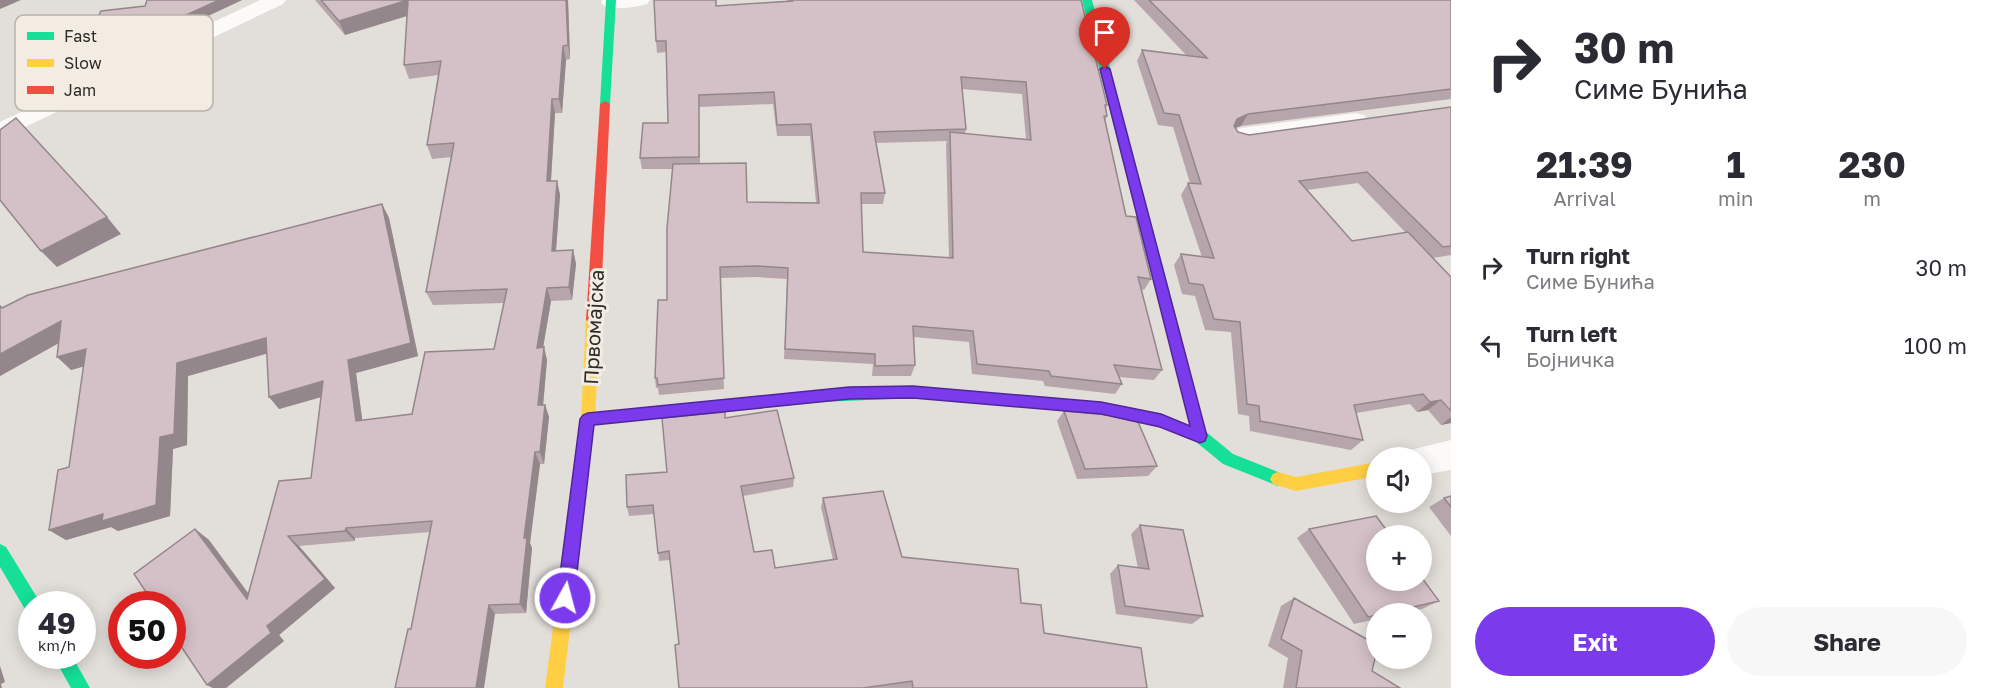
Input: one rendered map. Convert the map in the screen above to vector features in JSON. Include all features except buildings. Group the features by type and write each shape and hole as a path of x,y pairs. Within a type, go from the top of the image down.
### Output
{"street":[{"path":"213,26 276,0"},
{"path":"611,1 640,0"},
{"path":"1087,0 1200,436"},
{"name":"Првомајска","path":"554,688 588,419 611,1"},
{"path":"0,131 43,112"},
{"path":"1241,136 1381,117"},
{"path":"588,419 849,393 913,392 1101,408 1161,421 1200,436 1228,459 1260,473 1296,484 1366,471"},
{"path":"1432,458 1451,455"},
{"path":"0,552 24,591"},
{"path":"70,669 81,688"}],"traffic: fast":[{"path":"605,104 611,0"},
{"path":"1087,0 1175,339"},
{"path":"822,396 913,392 1101,408 1161,421 1200,436 1228,459 1278,479"},
{"path":"0,552 24,591"},
{"path":"70,669 81,688"}],"traffic: slow":[{"path":"554,688 588,419 593,320"},
{"path":"1175,339 1200,436"},
{"path":"1278,479 1296,484 1366,471"}],"traffic: jam":[{"path":"593,320 605,104"},
{"path":"588,419 822,396"}],"route":[{"path":"565,598 588,419 849,393 913,392 1101,408 1161,421 1200,436 1105,69"}]}
